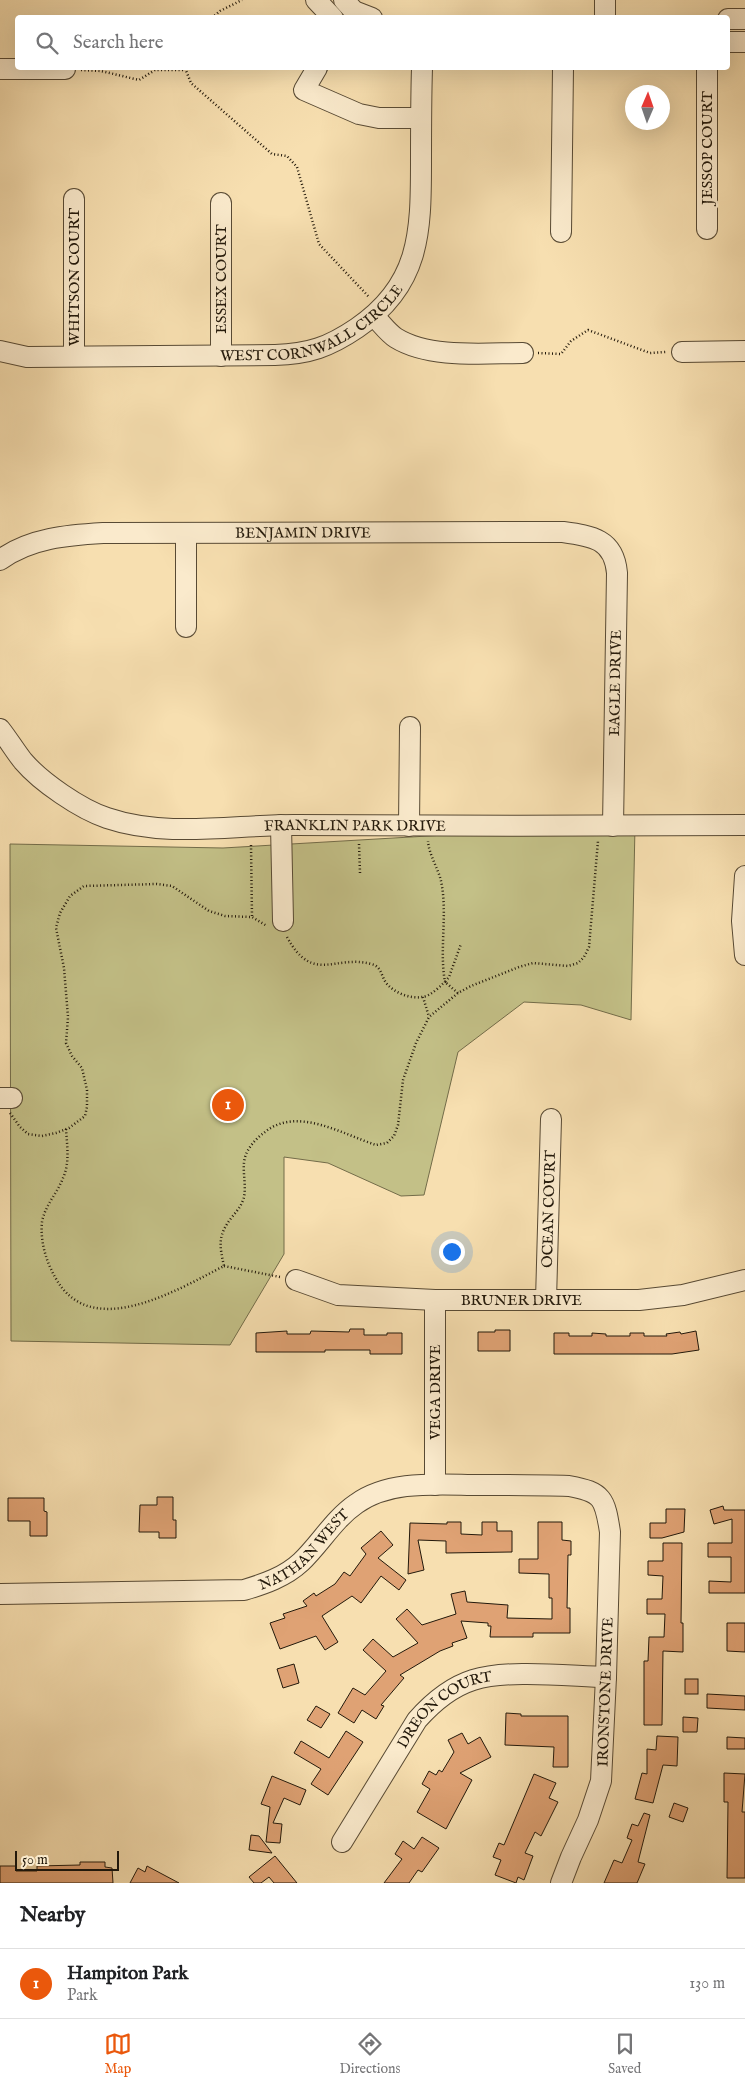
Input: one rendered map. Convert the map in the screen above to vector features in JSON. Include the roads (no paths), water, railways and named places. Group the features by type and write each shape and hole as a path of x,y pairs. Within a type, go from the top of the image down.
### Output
{"street":[{"path":"316,0 330,15"},
{"path":"344,0 354,11 364,15"},
{"path":"605,0 605,15"},
{"path":"730,19 745,19"},
{"path":"730,42 745,42"},
{"path":"0,69 15,69"},
{"path":"316,70 304,90 358,114 379,118 421,118"},
{"name":"WEST CORNWALL CIRCLE","path":"0,351 27,357 275,356 314,351 331,344 377,313 393,296 402,281 415,250 421,208 422,70"},
{"path":"561,232 563,70"},
{"name":"JESSOP COURT","path":"706,229 708,70"},
{"name":"WHITSON COURT","path":"74,199 74,356"},
{"name":"ESSEX COURT","path":"221,203 221,356"},
{"path":"377,313 395,337 424,350 439,352 523,353"},
{"path":"682,352 745,351"},
{"name":"BENJAMIN DRIVE","path":"1,557 42,540 63,536 103,533 563,532 587,535 605,543"},
{"path":"186,533 186,627"},
{"name":"EAGLE DRIVE","path":"605,543 616,563 617,573 606,826"},
{"path":"410,727 418,826"},
{"name":"FRANKLIN PARK DRIVE","path":"0,729 23,760 37,775 69,798 104,817 161,829 281,825 745,825"},
{"path":"280,927 281,825"},
{"path":"745,876 742,921 745,955"},
{"name":"OCEAN COURT","path":"546,1300 551,1119"},
{"name":"BRUNER DRIVE","path":"296,1280 338,1295 435,1300 639,1300 682,1295 745,1280"},
{"name":"VEGA DRIVE","path":"435,1300 435,1485"},
{"name":"NATHAN WEST","path":"0,1594 244,1590 286,1574 300,1563 345,1512 370,1495 394,1488 435,1485 569,1486 586,1489 599,1495"},
{"name":"IRONSTONE DRIVE","path":"561,1883 588,1820 601,1781 610,1532 606,1509 599,1495"},
{"name":"DREON COURT","path":"342,1842 417,1720 427,1709 459,1686 474,1680 520,1675 606,1677"}],"place":[{"name":"Hampiton Park","path":"228,1105"}]}
